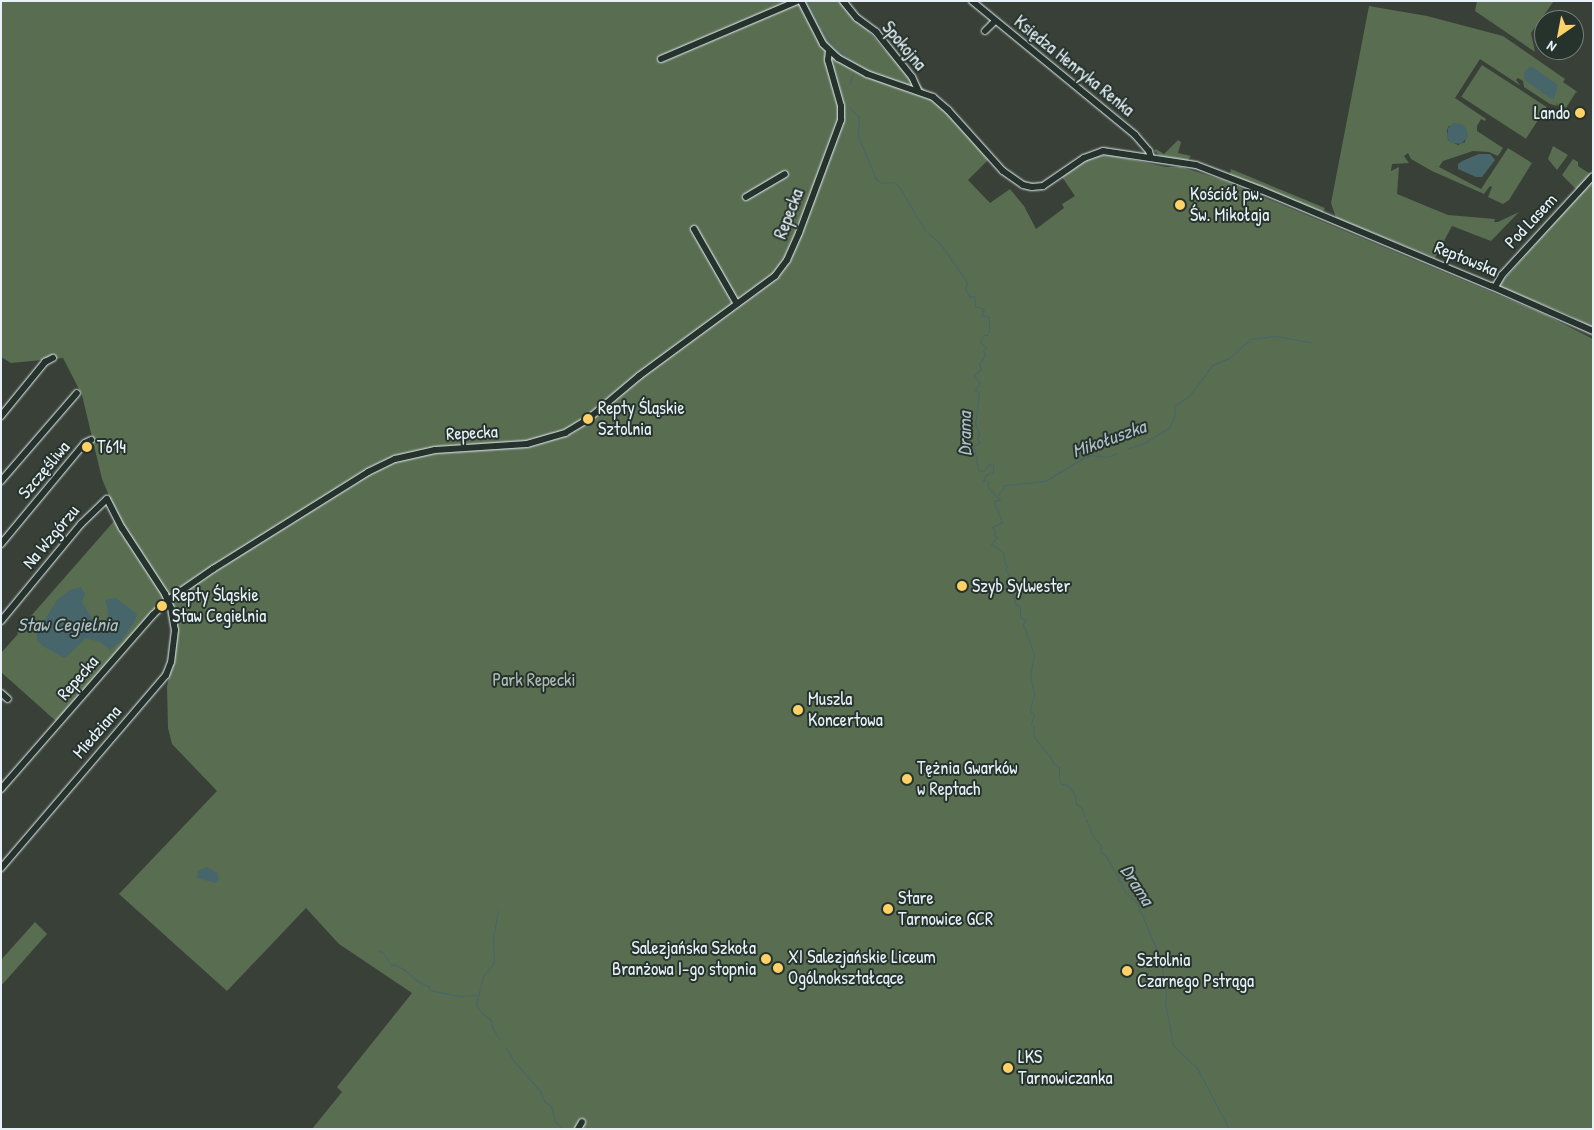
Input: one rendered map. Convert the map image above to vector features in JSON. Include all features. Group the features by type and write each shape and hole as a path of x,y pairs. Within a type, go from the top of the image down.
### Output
{"street":[{"path":"662,59 797,1"},
{"path":"801,1 820,39 829,51 851,67 918,90"},
{"name":"Spokojna","path":"843,1 856,18 876,32 912,77 918,90"},
{"name":"Księdza Henryka Renka","path":"972,1 1135,135 1149,151 1151,158"},
{"path":"985,31 995,21"},
{"name":"Repecka","path":"1,789 168,600 257,541 381,465 426,451 514,446 542,441 565,433 588,419 639,376 775,276 787,260 839,127 842,110 828,60 829,51"},
{"name":"Reptowska","path":"918,90 933,98 948,110 1003,171 1028,187 1043,186 1095,152 1113,151 1196,165 1495,287 1593,331"},
{"path":"746,197 785,174"},
{"name":"Pod Lasem","path":"1495,287 1502,275 1593,176"},
{"path":"694,229 737,304"},
{"path":"1,416 45,362 52,358"},
{"path":"1,481 77,393"},
{"name":"Szczęśliwa","path":"1,544 85,443 91,440"},
{"name":"Miedziana","path":"1,868 166,675 171,662 175,630 168,600 122,528 107,498"},
{"name":"Na Wzgórzu","path":"1,620 81,524 107,498"},
{"path":"1,694 8,699"},
{"path":"578,1129 582,1122"}],"green space":[{"name":"Park Repecki","path":"1,1 843,1 883,48 943,108 989,159 968,180 990,203 1010,189 1024,206 1036,229 1064,208 1062,204 1075,196 1062,177 1083,162 1097,156 1111,155 1166,167 1181,167 1220,179 1544,314 1593,339 1593,1129 312,1129 342,1092 337,1087 412,993 339,944 306,908 227,991 119,894 217,791 172,744 168,728 167,687 173,655 172,603 169,595 57,722 1,672 1,653 18,634 17,632 115,520 119,519 102,479 82,395 63,358 11,363 1,357"},
{"path":"1477,1 1554,1 1548,10 1534,10 1534,29 1531,33 1534,51 1475,11"},
{"path":"1369,6 1427,16 1503,36 1534,58 1534,60 1538,60 1565,79 1563,82 1579,93 1576,92 1566,108 1562,103 1562,106 1558,106 1556,102 1557,106 1550,104 1524,87 1523,81 1518,78 1516,80 1521,86 1480,59 1455,98 1486,119 1485,121 1481,119 1477,126 1477,131 1503,148 1498,156 1489,152 1473,151 1443,161 1439,167 1481,189 1508,148 1532,163 1509,200 1503,204 1488,197 1492,187 1490,186 1484,194 1432,171 1411,159 1408,153 1404,156 1409,163 1392,164 1391,171 1399,167 1397,194 1448,215 1495,219 1494,222 1498,222 1519,212 1491,241 1452,226 1435,258 1336,218 1331,203","holes":["1449,126 1467,130 1465,142 1458,145 1448,140 1447,130"]},
{"path":"1482,65 1547,107 1526,139 1461,97"},
{"path":"1178,140 1181,142 1178,153 1191,156 1187,161 1163,158 1154,151 1156,149 1164,154"},
{"path":"1553,146 1568,155 1557,170 1548,159"},
{"path":"1573,159 1578,162 1578,166 1592,175 1577,190 1562,175"},
{"path":"1231,169 1325,208 1323,212 1230,175"},
{"path":"1593,179 1593,328 1571,316 1498,286"},
{"path":"35,922 47,934 1,986 1,960"}],"water":[{"path":"1531,66 1558,85 1554,99 1525,80 1524,73"},
{"path":"1454,123 1462,124 1467,130 1468,137 1461,144 1451,143 1447,138 1448,128"},
{"path":"1479,154 1490,154 1495,160 1482,177 1476,177 1458,169 1458,164 1462,161"},
{"name":"Staw Cegielnia","path":"81,587 85,594 82,602 95,624 101,627 107,623 108,611 105,600 116,598 137,614 135,621 121,641 110,650 100,642 86,638 65,658 44,647 38,641 36,634 57,600 70,590"},
{"path":"207,867 217,873 219,879 216,883 197,878 198,871"}],"waterway":[{"name":"Drama","path":"807,1 820,26"},
{"name":"Drama","path":"822,30 835,48 852,62"},
{"name":"Drama","path":"849,84 853,74"},
{"name":"Drama","path":"849,107 859,117 858,136 876,179 882,183 894,182 900,188 924,229 941,245 967,282 965,289 970,297 974,296 975,306 984,309 981,315 989,317 989,331 987,335 983,335 980,342 986,347 983,351 985,355 979,364 981,369 974,375 980,383 975,390 979,392 975,423 979,434 977,439 979,442 974,447 978,470 984,471 989,464 993,466 993,472 986,475 983,480 989,482 987,486 1000,500 996,500 994,503 1002,522 992,527 995,531 994,535 997,537 991,544 1003,552 1004,562 1007,566 1005,570 1010,576 1015,603 1020,607 1020,617 1026,620 1023,624 1034,654 1030,676 1034,693 1030,711 1034,715 1031,724 1034,727 1033,736 1050,756 1053,763 1059,767 1059,780 1062,784 1068,785 1075,795 1076,804 1082,808 1085,817"},
{"name":"Mikołuszka","path":"1128,448 1142,444 1169,428 1175,415 1174,406 1189,396 1212,365 1229,358 1250,339 1275,336 1310,342"},
{"name":"Mikołuszka","path":"998,495 1005,485 1045,481 1085,457 1092,455 1107,457 1117,453"},
{"name":"Drama","path":"1086,819 1093,836 1100,844 1101,852 1106,856 1126,893 1137,903 1158,953 1162,967 1166,993 1165,1002 1173,1045 1197,1068 1229,1129"},
{"path":"498,910 493,937 494,963 483,976 476,1005 491,1020 492,1027 500,1040"},
{"path":"383,952 391,966 394,964 405,970 416,980 429,987 429,990 460,996 478,995"},
{"path":"505,1047 514,1061 540,1091 544,1101 551,1106 555,1121 562,1129"}],"place":[{"name":"Lando","path":"1580,113"},
{"name":"Kościół pw. Św. Mikołaja","path":"1180,205"},
{"name":"Repty Śląskie Sztolnia","path":"588,419"},
{"name":"T614","path":"87,447"},
{"name":"Szyb Sylwester","path":"962,586"},
{"name":"Repty Śląskie Staw Cegielnia","path":"162,606"},
{"name":"Muszla Koncertowa","path":"798,710"},
{"name":"Tężnia Gwarków w Reptach","path":"907,779"},
{"name":"Stare Tarnowice GCR","path":"888,909"},
{"name":"Salezjańska Szkoła Branżowa I-go stopnia","path":"766,959"},
{"name":"XI Salezjańskie Liceum Ogólnokształcące","path":"778,968"},
{"name":"Sztolnia Czarnego Pstrąga","path":"1127,971"},
{"name":"LKS Tarnowiczanka","path":"1008,1068"}]}
